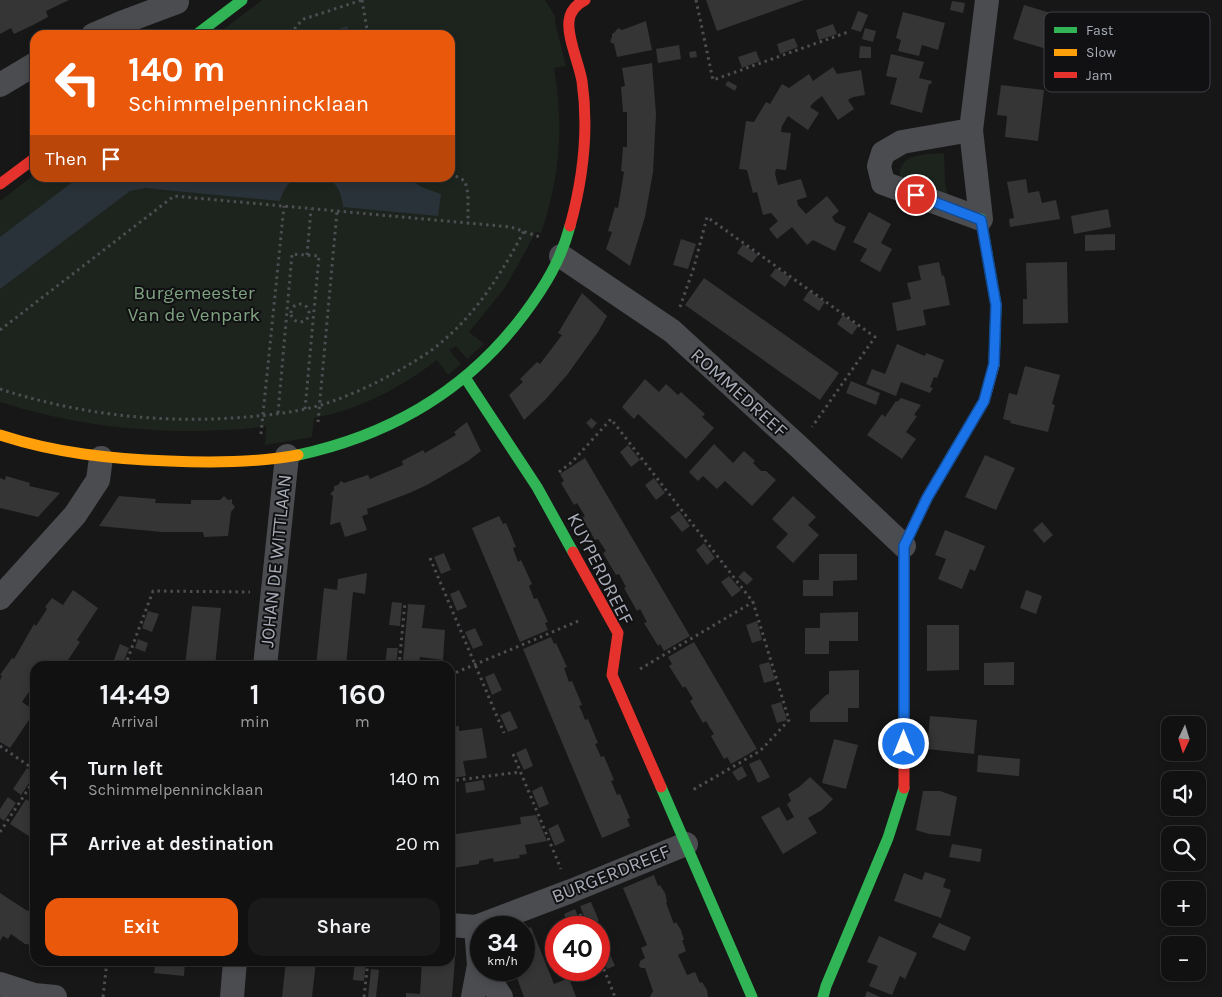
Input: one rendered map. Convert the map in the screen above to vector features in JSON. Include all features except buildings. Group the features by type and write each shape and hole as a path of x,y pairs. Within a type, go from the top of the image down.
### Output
{"street":[{"path":"203,30 242,0"},
{"path":"0,435 53,449 101,458 194,463 287,456 337,446 382,428 426,407 466,378 495,352 520,322 542,289 563,251 583,167 585,110 582,81 569,22 570,15 575,6 585,0"},
{"path":"824,997 826,986 888,838 905,784 904,546 927,498 984,401 994,364 996,305 981,220 971,130 986,0"},
{"path":"104,30 177,2"},
{"path":"0,85 30,69"},
{"path":"971,130 902,142 883,154 879,166 884,183 981,220"},
{"path":"0,184 30,162"},
{"name":"ROMMEDREEF","path":"563,251 672,331 904,546"},
{"name":"KUYPERDREEF","path":"466,378 537,487 618,633 612,675 615,684 752,997"},
{"name":"JOHAN DE WITTLAAN","path":"266,661 287,456"},
{"path":"0,598 75,515 98,480 101,458"},
{"name":"BURGERDREEF","path":"505,916 686,844"},
{"name":"BURGERDREEF","path":"455,925 470,927"},
{"path":"232,997 235,966"},
{"path":"473,997 477,981"},
{"path":"490,981 501,997"},
{"path":"0,984 34,995 55,997"}],"path":[{"path":"295,30 304,19 362,0 367,30"},
{"path":"696,0 713,80 848,32"},
{"path":"455,176 465,181 468,194 468,223"},
{"path":"0,330 174,196 510,227 524,231 563,251"},
{"path":"259,459 284,206"},
{"path":"307,255 311,209"},
{"path":"316,450 337,211"},
{"path":"672,331 694,266 707,217 875,337 798,446"},
{"path":"0,390 62,406 100,413 181,420 263,416 320,406 352,395 384,379 444,341 489,290 508,261 524,231"},
{"path":"278,414 289,312 292,254 319,256 312,314 305,409"},
{"path":"289,312 294,306 304,304 312,314"},
{"path":"289,312 297,321 303,322 312,314"},
{"path":"537,487 572,462 611,419 753,602 789,720 760,751 668,804"},
{"path":"430,558 504,733"},
{"path":"128,661 153,591 273,592"},
{"path":"399,661 405,602"},
{"path":"615,684 753,602"},
{"path":"455,673 606,610"},
{"path":"0,746 30,767"},
{"path":"513,754 581,916"},
{"path":"455,780 520,772"},
{"path":"0,832 30,787"},
{"path":"103,997 106,966"},
{"path":"364,997 367,966"},
{"path":"609,981 615,997"}],"green space":[{"name":"Burgemeester Van de Venpark","path":"262,0 545,0 555,16 566,66 554,68 559,111 556,172 541,233 536,232 505,288 469,332 484,344 467,359 456,346 449,350 461,364 448,375 437,360 395,388 379,396 347,409 314,418 312,437 265,445 266,426 201,431 125,428 49,416 0,402 0,201 30,178 30,182 455,182 455,30 223,30"},
{"path":"944,153 945,183 948,197 900,180 900,171 907,160 921,155"}],"shaded area":[{"path":"348,26 348,30 336,30"},
{"path":"73,182 291,182 282,194 280,201 145,188 130,191 0,289 0,237"},
{"path":"333,182 413,182 441,194 438,216 343,207 339,190"}],"traffic: fast":[{"path":"203,30 242,0"},
{"path":"981,219 996,305 994,365"},
{"path":"298,455 365,435 396,422 453,386 479,365 503,340 539,293 552,272 570,226"},
{"path":"466,379 537,487 573,552"},
{"path":"661,787 752,997"},
{"path":"823,997 888,838 904,788"}],"traffic: slow":[{"path":"904,584 904,546 927,498 984,401 994,365"},
{"path":"0,435 62,451 126,459 233,462 266,460 298,455"}],"traffic: jam":[{"path":"570,226 584,154 585,118 582,81 570,35 569,21 574,8 585,0"},
{"path":"0,184 30,162"},
{"path":"573,552 618,633 612,675 661,787"},
{"path":"904,584 904,788"}],"route":[{"path":"904,744 904,546 927,498 984,401 994,364 996,305 981,220 916,195"}]}
